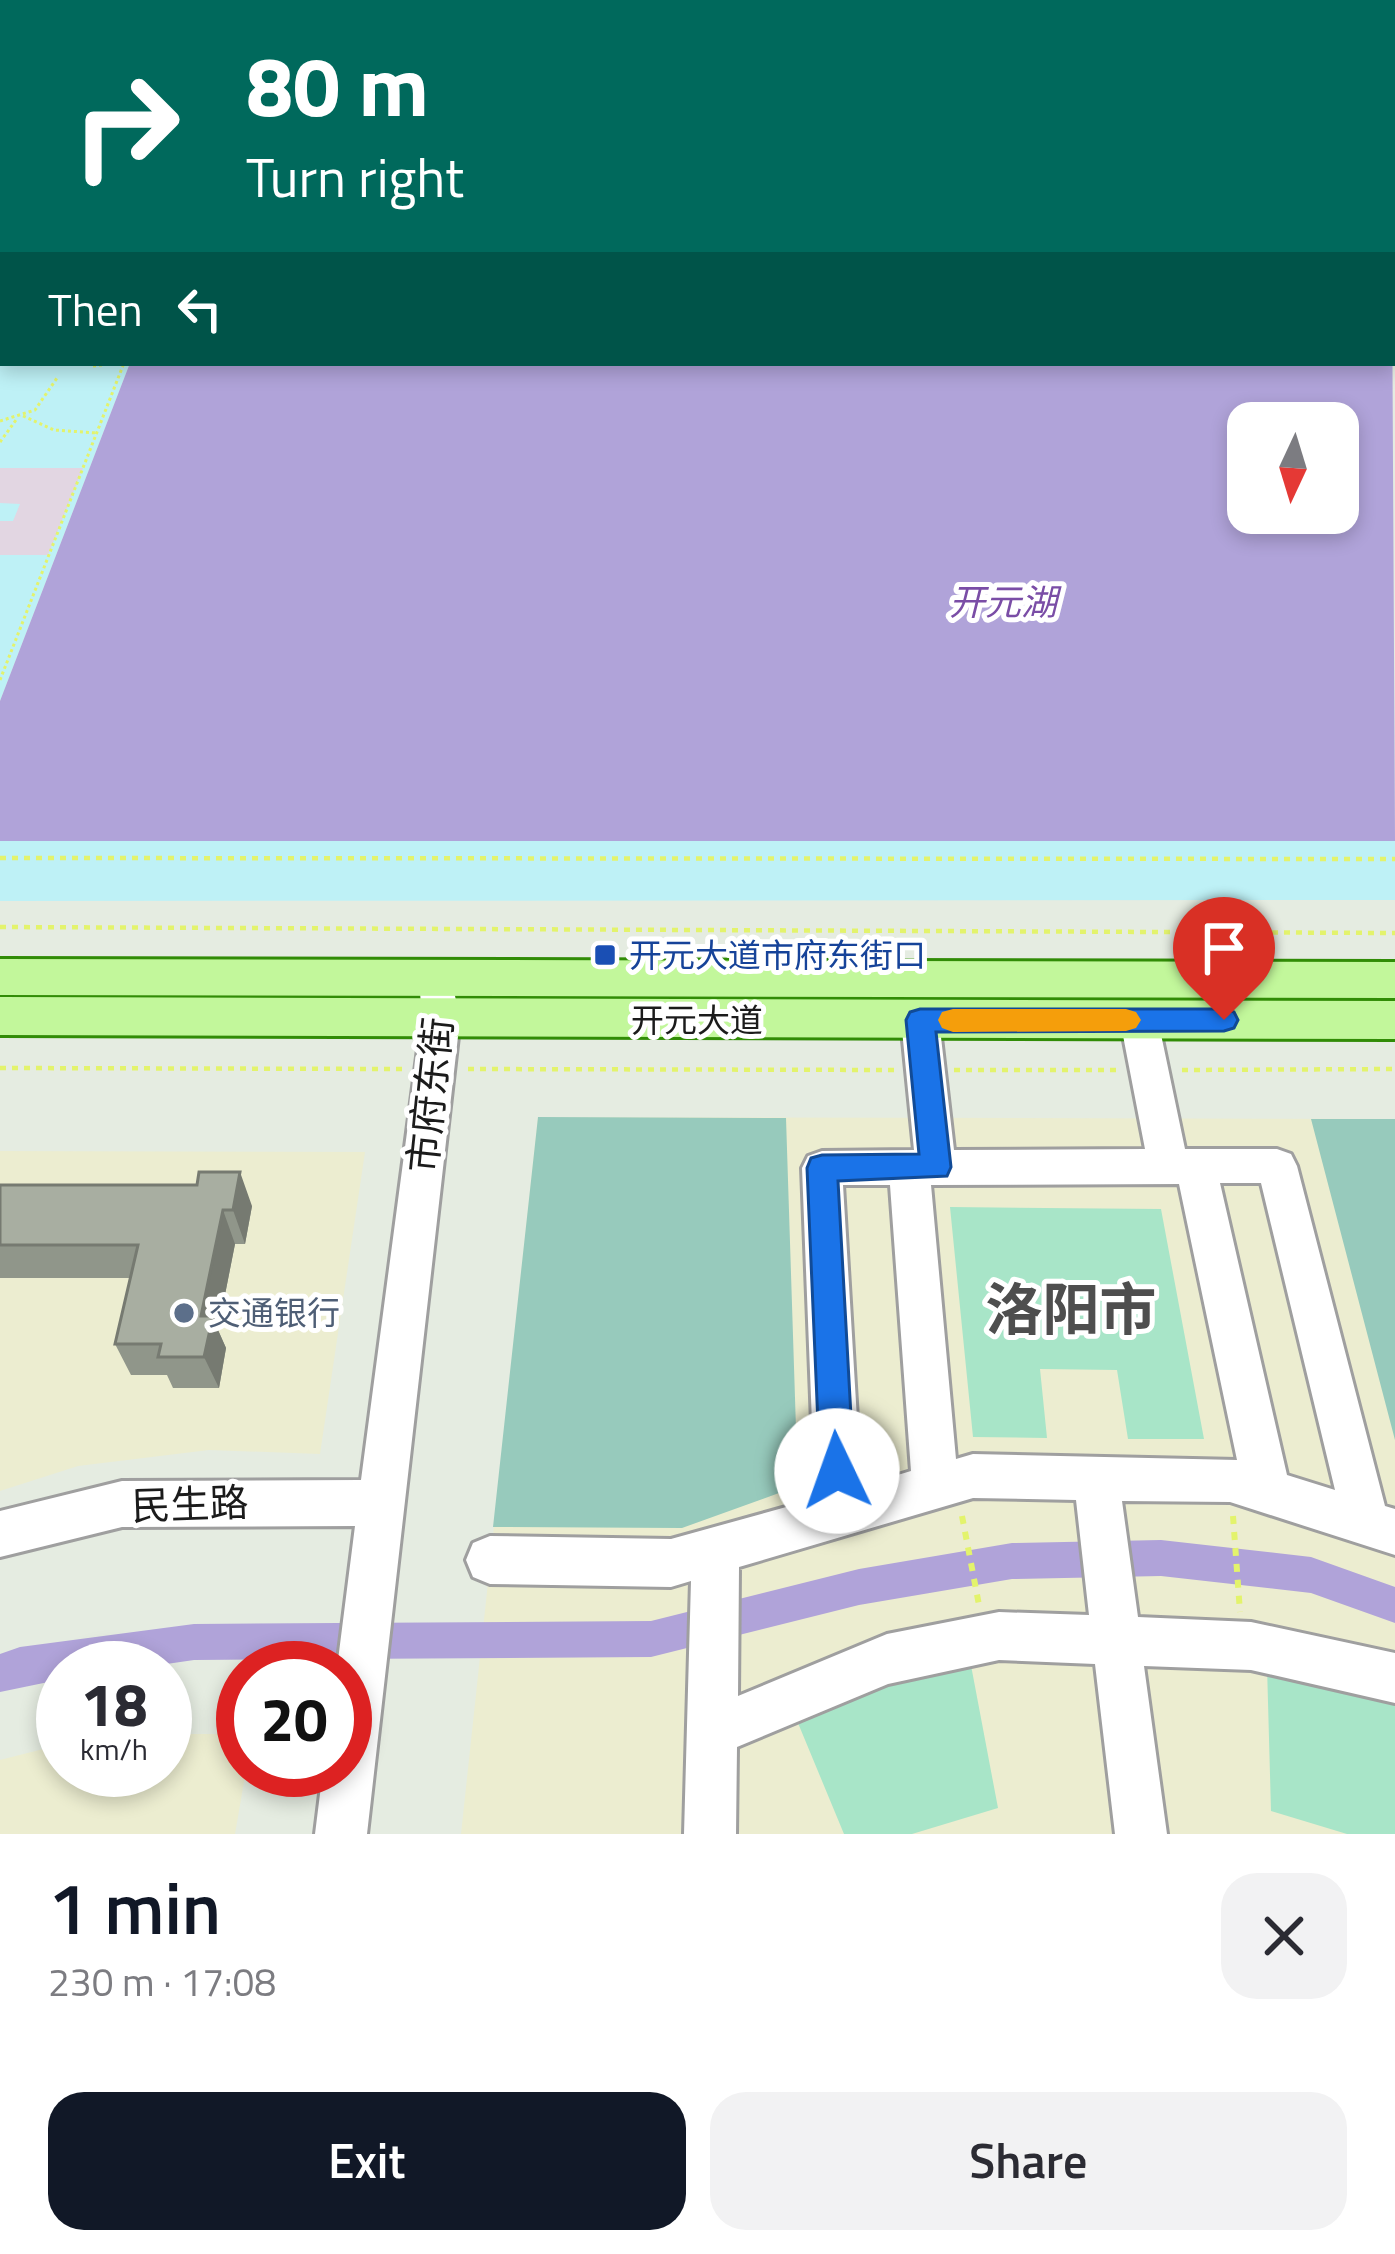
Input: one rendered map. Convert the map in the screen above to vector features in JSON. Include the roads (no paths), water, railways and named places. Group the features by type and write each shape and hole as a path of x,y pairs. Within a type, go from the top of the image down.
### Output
{"main road":[{"name":"开元大道","path":"0,977 434,1005 920,1020 1395,1020"},
{"name":"开元大道","path":"0,1016 1395,980"}],"street":[{"name":"市府东街","path":"341,1834 356,1716 364,1566 434,1005"},
{"path":"920,1020 926,1070 922,1167 947,1492"},
{"path":"1138,1020 1149,1070 1182,1166 1249,1494"},
{"path":"839,1514 822,1168 1277,1166 1380,1527"},
{"path":"490,1560 670,1562 839,1514 947,1492 973,1476 1097,1484 1230,1480 1249,1494 1380,1527"},
{"path":"1097,1484 1141,1834"},
{"name":"民生路","path":"0,1534 122,1504 373,1503"},
{"path":"710,1834 716,1551"},
{"name":"市府东街","path":"345,1641 364,1566"},
{"path":"712,1717 887,1660 999,1636 1116,1635 1251,1646 1395,1678"},
{"path":"316,1834 321,1797"}],"water":[{"name":"开元湖","path":"129,366 1392,366 1395,841 0,841 0,701"}],"waterway":[{"path":"0,1673 20,1666 194,1642 651,1639 859,1587 1012,1561 1161,1558 1311,1575 1395,1605"}],"place":[{"name":"开元大道市府东街口","path":"605,955"},
{"name":"交通银行","path":"184,1313"}],"district":[{"name":"洛阳市","path":"1071,1310"}]}
